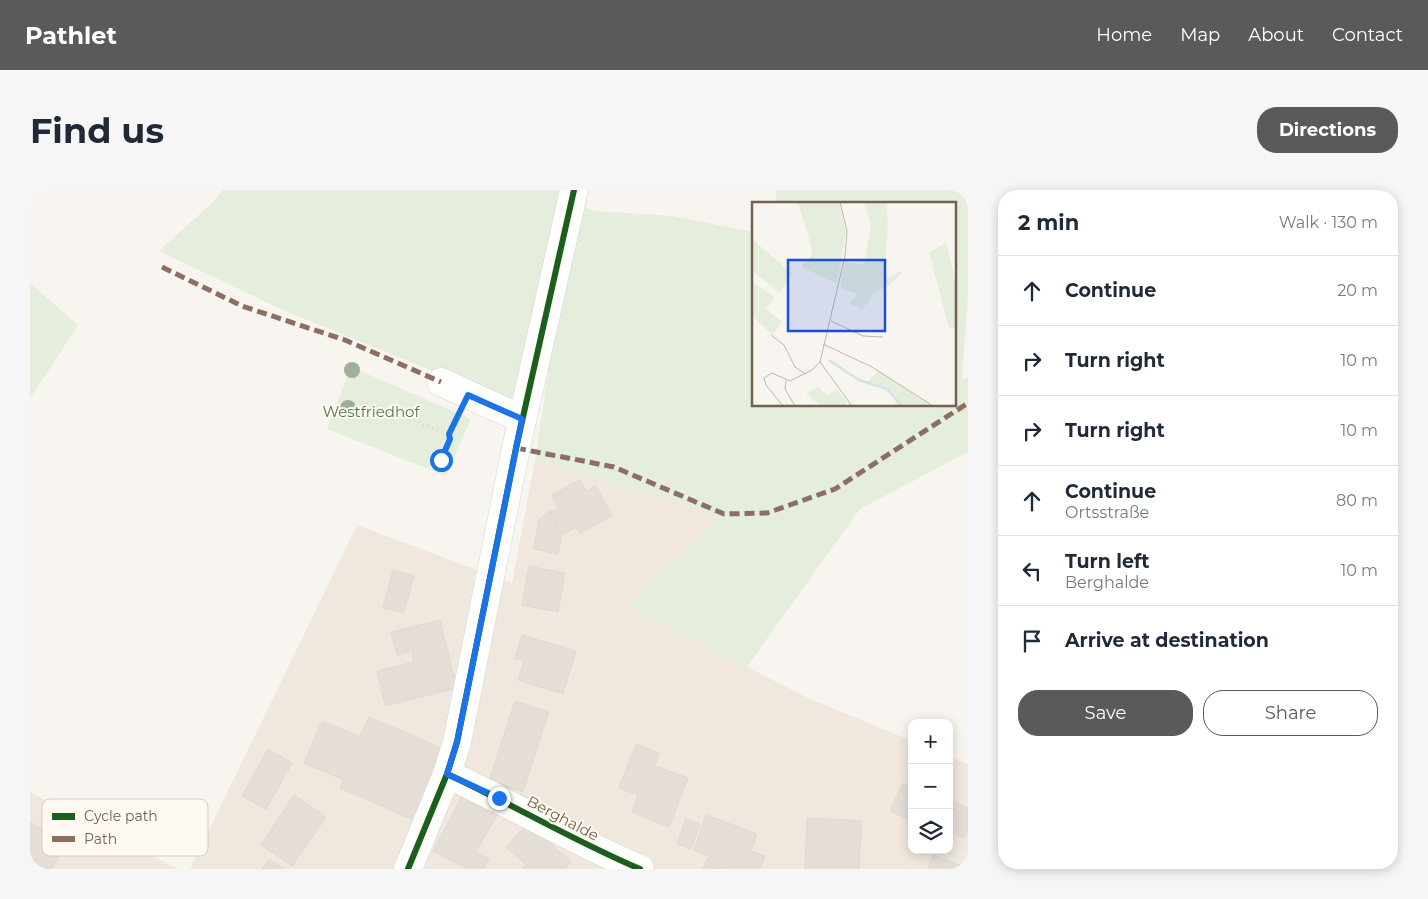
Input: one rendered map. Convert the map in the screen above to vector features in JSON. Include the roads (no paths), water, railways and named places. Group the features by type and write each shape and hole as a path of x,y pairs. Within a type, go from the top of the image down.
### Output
{"street":[{"path":"408,869 447,774 457,742 522,419 574,190"},
{"path":"441,382 522,419"},
{"name":"Berghalde","path":"447,774 499,798 598,851 640,869"}],"park label":[{"name":"Westfriedhof","path":"371,411"}]}
